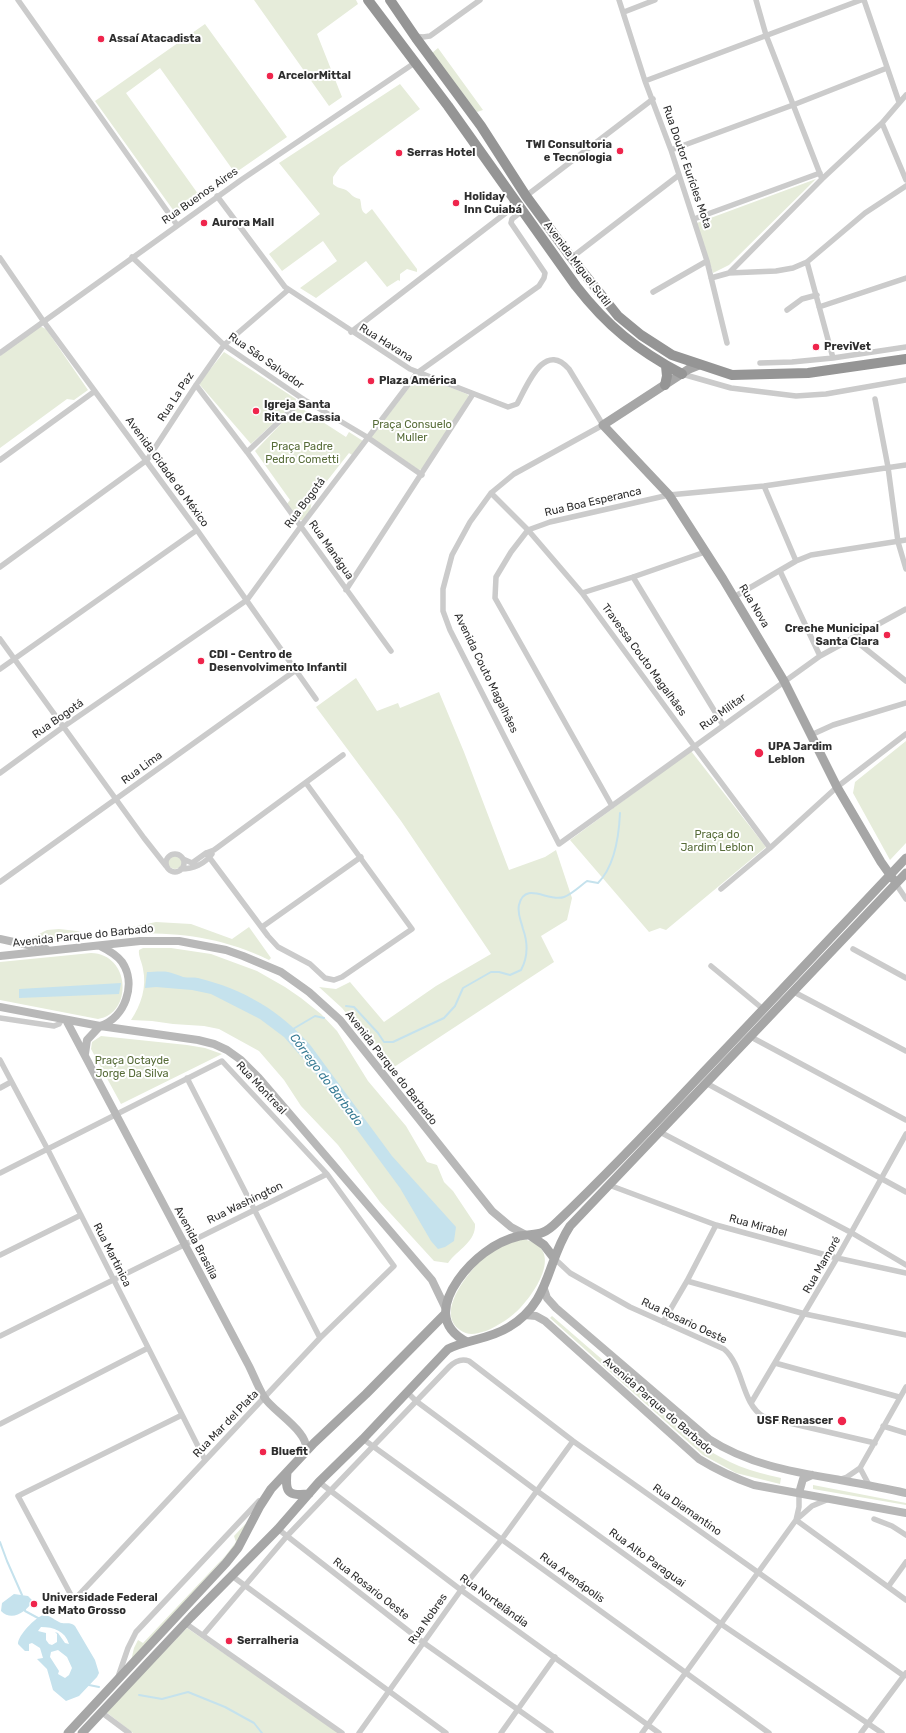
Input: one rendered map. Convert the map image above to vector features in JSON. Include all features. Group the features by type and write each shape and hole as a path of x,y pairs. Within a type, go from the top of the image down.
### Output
{"highway":[{"name":"Avenida Miguel Sutil","path":"368,0 416,62 522,211 596,311 618,333 666,366 682,374"},
{"name":"Avenida Miguel Sutil","path":"390,0 414,36 481,126 526,196 572,258 618,316 641,335 672,355 732,375 794,374 847,368 906,358"},
{"path":"665,385 668,376 666,366"}],"main road":[{"name":"Avenida Couto Magalhães","path":"603,425 689,369 699,365"},
{"name":"Rua Nova","path":"603,425 669,495 734,597 784,681 837,787 896,884"},
{"path":"68,1733 226,1563 238,1548 260,1506 271,1489 305,1452 366,1394 445,1311 458,1281 478,1258 492,1247 508,1239 528,1236 548,1230 556,1224 627,1152 906,858"},
{"path":"82,1733 185,1623 278,1529 319,1482 363,1439 448,1349 467,1342 492,1336 509,1327 525,1315 534,1305 544,1289 554,1258 570,1226 706,1083 752,1037 906,873"},
{"path":"0,939 52,950"},
{"name":"Avenida Parque do Barbado","path":"0,956 159,940 201,945 243,956 280,972 309,992 340,1020 369,1054 459,1172 496,1216 528,1236"},
{"path":"85,1054 87,1040 118,1014 125,1004 128,993 128,975 121,960 100,946"},
{"path":"0,1007 64,1019 198,1040 214,1044 227,1050 241,1060 259,1078 432,1280 451,1328 458,1338 467,1342"},
{"name":"Avenida Brasília","path":"64,1019 117,1113 184,1245 249,1366 264,1398 300,1433"},
{"path":"528,1236 544,1245 554,1258"},
{"name":"Avenida Parque do Barbado","path":"544,1289 547,1298 556,1308 709,1439 732,1453 748,1459 812,1475 906,1493"},
{"name":"Avenida Parque do Barbado","path":"525,1315 536,1316 547,1323 699,1459 734,1478 754,1485 906,1513"},
{"path":"300,1433 312,1438 322,1436"},
{"path":"300,1433 306,1443 305,1452"},
{"path":"287,1472 287,1490 290,1493 297,1495 308,1494"},
{"path":"799,1493 803,1479 812,1475"}],"street":[{"path":"18,0 177,225"},
{"path":"414,36 430,36 480,0"},
{"name":"Rua Doutor Eurícles Mota","path":"619,0 645,81 653,99 694,219 707,261 727,343"},
{"path":"624,12 655,0"},
{"path":"756,0 766,35 821,176"},
{"path":"645,81 862,0 899,102"},
{"name":"Rua Buenos Aires","path":"0,353 217,196 416,62"},
{"path":"671,150 794,105 887,68"},
{"path":"729,273 821,176 882,123 906,95"},
{"path":"526,196 653,99"},
{"path":"882,123 906,180"},
{"path":"572,258 679,175"},
{"path":"694,219 821,176"},
{"path":"711,278 729,273 776,272 793,268 807,262 865,213 906,186"},
{"name":"Rua Havana","path":"217,196 280,282 288,290 351,332 417,373 504,407 515,406 535,372 542,364 550,360 558,360 565,364 569,369"},
{"path":"351,332 507,212 512,207 513,197"},
{"name":"Rua Bogotá","path":"0,773 63,727 247,600 367,437 417,373 539,286 545,273 543,268 511,223 512,219 522,211"},
{"name":"Avenida Cidade do México","path":"0,258 94,391 147,460 316,699"},
{"name":"Rua São Salvador","path":"132,258 224,345 302,399 367,437 422,475"},
{"path":"653,292 707,261"},
{"path":"807,262 834,358"},
{"path":"819,307 906,278"},
{"name":"Rua La Paz","path":"0,567 147,460 224,345 288,290"},
{"path":"788,310 802,299 817,295"},
{"path":"760,363 834,358 906,348"},
{"name":"Rua Nova","path":"569,369 603,425"},
{"name":"Avenida Miguel Sutil","path":"682,374 731,388 796,396 826,394 906,380"},
{"name":"Rua Manágua","path":"196,385 247,452 391,651"},
{"path":"0,460 94,391"},
{"path":"346,590 422,475 473,394"},
{"path":"247,452 302,399"},
{"path":"875,399 888,467 898,542 906,569"},
{"name":"Avenida Couto Magalhães","path":"559,844 450,630 443,611 443,589 452,555 470,522 491,493 514,474 603,425"},
{"name":"Rua Boa Esperanca","path":"528,530 550,522 669,495 764,486 906,464"},
{"path":"764,486 796,561"},
{"name":"Travessa Couto Magalhães","path":"491,493 528,530 582,593 770,848"},
{"path":"0,669 197,530"},
{"path":"528,530 511,552 496,576 495,598 612,806"},
{"path":"734,597 796,561 811,555 906,540"},
{"path":"582,593 705,552"},
{"path":"780,571 820,656"},
{"path":"633,577 723,725"},
{"name":"Rua Militar","path":"559,844 820,656 906,609"},
{"path":"852,638 906,680"},
{"path":"0,639 157,856 173,872 181,869 193,869 214,850 343,755"},
{"name":"Rua Lima","path":"0,882 296,670"},
{"path":"811,735 833,725 906,702"},
{"path":"721,889 770,848 837,787 906,734"},
{"path":"208,855 278,947 310,964 325,978 334,980 342,977 412,929 306,783"},
{"path":"157,856 168,856 172,853 178,854 192,863 208,855"},
{"path":"166,866 168,856"},
{"path":"262,927 361,857"},
{"path":"181,869 184,864 184,859"},
{"path":"896,884 906,898"},
{"path":"853,949 906,978"},
{"path":"711,966 763,1009"},
{"path":"794,992 906,1051"},
{"path":"0,1018 54,1026 59,1024 64,1019"},
{"path":"752,1037 906,1120"},
{"name":"Rua Martinica","path":"0,1060 48,1150 205,1460"},
{"name":"Rua Montreal","path":"0,1173 222,1061 328,1174 394,1266"},
{"path":"187,1078 320,1338"},
{"path":"0,1088 11,1082"},
{"path":"706,1083 906,1192"},
{"path":"660,1132 852,1232 906,1265"},
{"name":"Rua Mamoré","path":"751,1403 805,1314 906,1134"},
{"name":"Rua Washington","path":"0,1336 328,1174"},
{"name":"Rua Mirabel","path":"609,1185 716,1225 837,1258 906,1272"},
{"path":"0,1255 80,1215"},
{"path":"663,1322 687,1281 716,1225"},
{"name":"Rua Rosario Oeste","path":"554,1258 570,1273 587,1284 630,1307 713,1344 730,1354 751,1403 759,1415 768,1419 875,1443"},
{"name":"Rua Mar del Plata","path":"182,1415 18,1496 70,1595 74,1598 76,1598 320,1338 394,1266"},
{"path":"687,1281 805,1314 906,1335"},
{"path":"0,1424 148,1348"},
{"name":"Rua Diamantino","path":"416,1401 452,1363 461,1359 469,1361 573,1442 905,1674"},
{"path":"775,1363 899,1398"},
{"path":"839,1480 847,1477 860,1468 906,1387"},
{"name":"Rua Alto Paraguai","path":"407,1392 416,1401 537,1491 721,1624 868,1725 882,1733"},
{"path":"203,1635 287,1536 416,1401"},
{"path":"884,1426 906,1433"},
{"name":"Rua Arenápolis","path":"363,1439 769,1733"},
{"name":"Rua Nobres","path":"359,1733 460,1590 502,1539 573,1442"},
{"path":"860,1468 869,1486"},
{"name":"Rua Nortelândia","path":"319,1482 460,1590 659,1733"},
{"path":"116,1680 128,1648 136,1632 271,1489"},
{"path":"796,1520 799,1507 799,1493"},
{"path":"642,1733 796,1520 812,1506 831,1498"},
{"path":"874,1519 892,1526 906,1535"},
{"path":"796,1520 906,1600"},
{"name":"Rua Rosario Oeste","path":"278,1529 424,1643 551,1733"},
{"path":"888,1587 906,1562"},
{"path":"232,1576 446,1733"},
{"path":"185,1623 342,1733"},
{"path":"501,1733 555,1657"},
{"path":"861,1733 905,1674"},
{"path":"101,1712 129,1733"}],"green space":[{"path":"254,0 356,0 358,4 317,34 342,97 329,106"},
{"path":"205,24 287,137 235,173 160,68 126,93 201,198 176,214 95,101"},
{"path":"438,48 483,110 477,112 432,53"},
{"path":"400,84 420,109 340,167 333,177 333,184 360,199 364,213 366,214 372,209 417,269 417,272 407,269 400,274 400,281 398,280 387,287 366,261 316,298 300,288 337,261 323,241 282,271 269,254 320,214 279,163"},
{"path":"816,179 729,265 713,273 697,223"},
{"path":"39,327 46,329 88,390 74,400 67,399 0,448 0,356"},
{"path":"224,352 296,399 295,403 251,444 200,385 200,382"},
{"name":"Praça Consuelo Muller","path":"419,375 469,396 422,469 419,470 372,438 372,436"},
{"name":"Praça Padre Pedro Cometti","path":"298,406 346,437 349,432 363,441 352,455 349,453 312,500 310,512 303,520 299,520 287,504 290,500 255,451"},
{"path":"356,678 377,711 398,703 400,708 439,692 464,752 509,870 545,857 556,850 572,898 567,920 541,936 554,962 391,1069 342,1008 319,987 336,989 350,982 384,1022 436,986 491,954 401,821 316,707"},
{"path":"906,741 906,843 890,860 853,793 855,782"},
{"name":"Praça do Jardim Leblon","path":"691,751 766,847 666,930 660,928 649,932 570,840"},
{"path":"172,855 178,855 182,859 182,865 178,869 172,869 168,865 168,859"},
{"path":"156,922 191,924 232,939 249,927 271,958 269,960 249,951 190,936 171,934 108,935 132,927"},
{"path":"59,929 77,931 98,937 53,942 31,938 47,930"},
{"path":"143,948 171,948 211,954 257,971 285,987 321,1014 337,1031 368,1081 406,1126 427,1162 437,1165 444,1182 453,1191 475,1224 475,1230 470,1241 448,1263 434,1261 380,1202 338,1145 301,1106 284,1080 259,1051 219,1029 204,1026 131,1020 138,1008 144,989 144,976 139,952 139,950"},
{"path":"91,953 104,956 114,963 120,973 123,984 122,996 117,1007 109,1015 98,1019 0,1000 0,962"},
{"name":"Praça Octayde Jorge Da Silva","path":"101,1036 187,1045 205,1048 222,1054 121,1104 91,1049 92,1042"},
{"path":"522,1239 535,1243 542,1250 545,1259 544,1268 535,1289 517,1311 495,1327 475,1334 463,1332 454,1324 451,1316 451,1308 463,1282 483,1258 501,1247"},
{"path":"552,1316 702,1446 740,1466 781,1478 780,1484 736,1473 703,1455 550,1318"},
{"path":"813,1485 906,1503 906,1505 813,1489"},
{"path":"250,1519 234,1547 131,1661 134,1648 138,1640 143,1643 226,1555 236,1542 234,1536"},
{"path":"187,1628 340,1733 133,1733 106,1712"}],"water":[{"name":"Córrego do Barbado","path":"147,972 174,973 183,977 198,978 230,988 260,1003 287,1022 311,1046 392,1156 456,1227 454,1241 445,1247 438,1249 431,1241 400,1188 313,1070 284,1037 260,1019 211,994 192,990 156,987 145,988"},
{"path":"121,983 119,994 19,998 19,989"},
{"path":"14,1594 28,1596 33,1601 23,1612 10,1616 1,1611 2,1603"},
{"path":"43,1615 48,1616 61,1623 75,1626 95,1660 99,1673 79,1696 66,1701 53,1690 47,1669 37,1659 43,1658 40,1648 32,1643 29,1644 29,1651 25,1651 18,1644 24,1632","holes":["41,1627 55,1629 62,1633 69,1644 65,1643 58,1633 55,1632 57,1634 57,1642 52,1645 49,1644 46,1640 46,1633 38,1631","58,1650 67,1657 72,1668 69,1675 65,1678 58,1674 59,1671 50,1657 51,1652"]}],"waterway":[{"path":"346,1006 354,1007 378,1033 384,1042 393,1042 444,1018 455,1006 463,988 491,972 499,972 510,975 521,970 525,960 526,950 525,934 518,911 522,898 526,894 532,893 558,898 564,897 587,881 598,883 604,876 615,850 619,831 620,813"},
{"name":"Córrego do Barbado","path":"293,1029 315,1016 324,1018"},
{"path":"0,1542 22,1595"},
{"path":"25,1609 25,1611 38,1618"},
{"path":"88,1683 89,1685 99,1687"},
{"path":"139,1695 162,1699 188,1692 225,1707 254,1723 262,1733"}],"place":[{"name":"Assaí Atacadista","path":"101,39"},
{"name":"ArcelorMittal","path":"270,76"},
{"name":"TWI Consultoria e Tecnologia","path":"620,151"},
{"name":"Serras Hotel","path":"399,153"},
{"name":"Holiday Inn Cuiabá","path":"456,203"},
{"name":"Aurora Mall","path":"204,223"},
{"name":"PreviVet","path":"816,347"},
{"name":"Plaza América","path":"371,381"},
{"name":"Igreja Santa Rita de Cassia","path":"256,411"},
{"name":"Creche Municipal Santa Clara","path":"887,635"},
{"name":"CDI - Centro de Desenvolvimento Infantil","path":"201,661"},
{"name":"UPA Jardim Leblon","path":"759,753"},
{"name":"USF Renascer","path":"842,1421"},
{"name":"Bluefit","path":"263,1452"},
{"name":"Universidade Federal de Mato Grosso","path":"34,1604"},
{"name":"Serralheria","path":"229,1641"}]}
